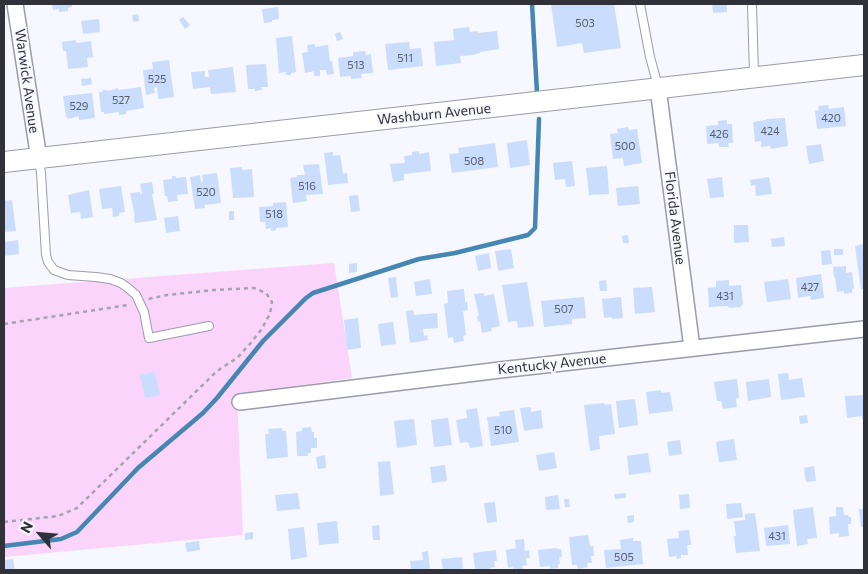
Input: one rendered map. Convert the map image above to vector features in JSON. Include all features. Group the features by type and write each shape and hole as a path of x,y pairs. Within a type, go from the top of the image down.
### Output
{"street":[{"name":"Warwick Avenue","path":"16,4 39,159"},
{"name":"Washburn Avenue","path":"4,162 864,65"},
{"name":"Florida Avenue","path":"658,88 692,348"},
{"name":"Kentucky Avenue","path":"240,402 491,371 864,329"}],"lane":[{"path":"640,4 658,88"},
{"path":"752,4 754,78"},
{"path":"39,159 46,255 48,262 54,270 68,275 110,279 121,283 136,295 144,312 149,338 209,326"}],"path":[{"path":"4,324 122,306 167,295 214,290 254,288 266,293 272,302 270,314 262,330 237,358 217,371 78,508 58,516 4,522"}],"shaded area":[{"path":"334,263 352,378 237,394 243,535 4,557 4,288"}],"building":[{"path":"52,4 72,4 72,7 68,8 68,11 59,12 59,9 53,10"},
{"path":"551,4 614,4 621,48 584,53 582,43 557,47"},
{"path":"712,4 727,4 727,12 713,13"},
{"path":"278,7 279,19 264,23 262,9"},
{"path":"138,14 139,21 133,22 132,15"},
{"path":"183,17 190,25 185,29 179,20"},
{"path":"99,19 100,32 83,34 81,21"},
{"path":"469,27 470,32 497,31 499,49 460,56 461,63 436,66 434,42 454,40 453,29"},
{"path":"340,32 343,39 337,41 335,34"},
{"path":"292,36 296,72 286,75 286,72 279,73 276,38"},
{"path":"76,40 76,43 91,41 93,57 87,58 88,67 68,69 66,51 63,51 62,42"},
{"path":"409,42 410,49 421,48 423,66 388,70 385,44"},
{"path":"315,44 315,47 328,45 334,74 327,75 326,70 320,70 320,76 314,76 314,71 305,73 302,53 308,52 307,45"},
{"path":"365,51 366,55 371,54 373,73 361,74 362,78 340,77 338,58 353,56 353,52"},
{"path":"169,60 174,97 158,99 157,87 154,88 155,93 146,95 143,70 153,69 152,62"},
{"path":"266,64 268,87 261,87 262,90 255,91 255,89 248,89 246,65"},
{"path":"233,67 236,92 211,94 210,87 193,89 191,72 205,71 205,77 209,77 208,70"},
{"path":"91,78 92,84 82,86 81,79"},
{"path":"141,87 144,108 126,111 126,114 119,115 119,112 104,114 104,112 101,112 99,92 103,92 102,90"},
{"path":"92,93 95,118 79,120 79,116 68,119 66,117 63,96"},
{"path":"828,105 829,109 844,107 846,126 817,129 815,111 819,110 818,106"},
{"path":"785,118 788,146 771,149 770,146 761,147 761,141 755,142 753,122"},
{"path":"727,120 727,124 732,124 733,143 728,143 729,147 719,147 719,143 707,144 706,126 718,125 718,121"},
{"path":"628,127 629,130 637,129 642,163 624,166 623,158 613,159 610,134 618,133 617,129"},
{"path":"527,140 530,165 510,168 507,143"},
{"path":"495,143 498,167 452,173 449,154 459,153 458,148"},
{"path":"821,144 824,161 809,164 806,146"},
{"path":"419,151 419,154 429,152 431,171 404,174 404,180 393,182 390,164 405,163 404,156 412,155 412,152"},
{"path":"333,152 333,156 340,155 343,174 347,173 348,183 328,185 324,153"},
{"path":"572,161 575,186 566,187 565,179 555,180 553,163"},
{"path":"319,164 323,194 306,195 307,201 293,203 290,178 297,177 297,175 305,175 303,165"},
{"path":"607,166 609,194 589,195 586,168"},
{"path":"242,167 242,170 252,169 254,197 233,198 230,168"},
{"path":"217,173 221,203 205,205 205,208 195,209 190,177 200,175 201,182 203,181 202,175"},
{"path":"172,176 176,176 176,178 186,177 188,194 177,195 178,201 168,202 167,196 165,196 163,180 172,179"},
{"path":"722,177 724,197 710,198 707,179"},
{"path":"769,177 772,194 756,196 755,185 751,186 750,180"},
{"path":"152,182 154,194 152,194 157,220 135,223 130,193 140,192 142,194 140,184"},
{"path":"121,186 125,212 113,217 112,208 102,209 99,189"},
{"path":"638,186 640,204 618,206 616,188"},
{"path":"89,190 93,217 81,219 80,212 71,213 68,195"},
{"path":"358,195 360,211 351,212 349,196"},
{"path":"12,200 16,231 4,232 4,201"},
{"path":"286,202 288,227 276,228 276,230 271,231 271,228 266,229 265,222 260,222 259,207 273,206 273,203"},
{"path":"229,211 234,211 234,220 229,220"},
{"path":"178,216 180,231 166,233 164,218"},
{"path":"734,225 748,225 749,242 734,243"},
{"path":"628,235 629,243 623,243 622,236"},
{"path":"784,237 785,246 772,247 771,239"},
{"path":"18,240 19,254 4,256 4,242"},
{"path":"864,244 864,289 861,289 855,246"},
{"path":"511,249 514,268 498,271 495,251"},
{"path":"834,249 843,249 843,255 834,255"},
{"path":"830,250 832,264 822,265 821,251"},
{"path":"489,253 491,268 478,271 475,256"},
{"path":"357,263 357,272 349,273 349,264"},
{"path":"846,266 846,273 852,272 854,289 852,289 852,293 844,294 844,291 837,292 833,267"},
{"path":"821,274 824,298 811,300 810,296 798,298 796,278"},
{"path":"396,277 398,297 391,298 388,278"},
{"path":"430,279 432,294 416,296 414,282"},
{"path":"788,279 791,299 767,302 764,282"},
{"path":"606,280 607,291 600,291 599,281"},
{"path":"729,280 729,286 741,285 743,305 741,307 729,308 728,306 709,307 708,288 716,287 716,281"},
{"path":"527,282 534,326 518,328 517,321 508,322 502,285"},
{"path":"652,287 655,312 635,314 633,288"},
{"path":"464,289 468,310 463,311 466,335 463,336 464,341 454,343 453,337 448,338 444,304 448,303 447,291"},
{"path":"484,293 484,296 494,294 500,326 491,328 492,331 482,333 480,321 478,322 477,316 479,316 474,294"},
{"path":"584,297 586,318 572,319 572,324 544,327 541,301"},
{"path":"621,297 623,318 604,318 602,299"},
{"path":"413,310 414,315 437,313 438,328 423,329 424,336 427,335 428,340 410,343 406,311"},
{"path":"358,318 361,348 347,350 344,320"},
{"path":"393,322 396,344 381,346 378,324"},
{"path":"155,372 160,395 145,398 140,375"},
{"path":"788,373 789,380 802,378 805,397 781,400 778,374"},
{"path":"737,379 739,398 736,399 737,407 723,409 721,401 717,401 714,382"},
{"path":"769,379 771,397 748,401 746,382"},
{"path":"661,390 661,393 670,392 673,411 649,414 646,392"},
{"path":"864,395 864,419 862,419 862,416 847,418 845,396"},
{"path":"635,399 638,425 619,428 616,401"},
{"path":"604,403 605,405 611,404 615,434 599,436 600,449 590,451 584,405"},
{"path":"531,407 531,412 541,410 543,428 524,431 520,408"},
{"path":"477,408 483,446 470,448 468,442 460,443 456,420 467,418 466,410"},
{"path":"514,410 519,442 491,446 487,417 500,416 499,412"},
{"path":"807,415 808,423 800,424 799,416"},
{"path":"448,418 452,445 434,447 431,420"},
{"path":"414,419 417,445 397,448 394,421"},
{"path":"311,427 312,432 314,432 314,438 317,438 317,448 311,448 311,453 308,453 308,456 297,456 296,432 302,431 302,428"},
{"path":"282,428 282,431 286,431 288,457 267,459 265,434 269,434 268,429"},
{"path":"734,439 737,460 719,462 716,442"},
{"path":"680,440 682,454 669,456 667,442"},
{"path":"554,452 557,468 539,471 536,455"},
{"path":"648,453 651,472 629,475 627,456"},
{"path":"325,455 326,468 318,469 316,457"},
{"path":"390,461 394,494 380,496 378,462"},
{"path":"445,465 447,481 432,483 430,467"},
{"path":"814,466 816,481 806,482 804,468"},
{"path":"298,493 300,509 277,511 275,495"},
{"path":"626,493 626,498 615,499 614,494"},
{"path":"689,494 690,508 680,509 679,495"},
{"path":"558,495 560,509 546,510 545,497"},
{"path":"564,499 569,499 570,507 565,507"},
{"path":"495,502 497,522 487,523 484,503"},
{"path":"741,503 743,517 727,519 726,504"},
{"path":"813,507 817,538 807,539 808,544 797,546 793,510"},
{"path":"836,507 843,507 844,515 851,517 851,524 848,524 849,536 839,537 839,533 830,534 829,517 836,516"},
{"path":"859,509 864,509 864,527 861,527"},
{"path":"755,513 760,551 736,553 734,521 745,520 745,514"},
{"path":"634,515 634,522 628,523 627,516"},
{"path":"337,521 339,543 319,545 317,523"},
{"path":"379,525 380,540 373,540 372,526"},
{"path":"788,525 790,544 766,546 764,528"},
{"path":"304,527 307,557 291,560 288,529"},
{"path":"689,530 691,545 687,545 688,555 681,555 681,558 677,559 676,556 669,557 667,539 679,538 678,531"},
{"path":"253,532 253,539 245,540 245,533"},
{"path":"588,535 590,546 593,546 594,556 591,556 592,563 587,563 588,567 578,569 577,565 572,565 569,537"},
{"path":"633,538 633,541 641,541 643,564 606,568 604,550 621,549 620,540"},
{"path":"524,539 525,551 529,550 530,558 526,558 527,565 522,566 523,570 513,570 513,567 508,568 506,550 516,548 515,540"},
{"path":"199,541 200,550 187,552 185,543"},
{"path":"561,549 562,557 559,557 560,564 558,564 558,568 550,569 550,566 540,567 538,550"},
{"path":"496,550 497,561 494,561 495,567 490,568 490,570 475,570 473,553"},
{"path":"428,551 430,570 411,570 410,561 423,560 422,552"},
{"path":"462,557 463,570 443,570 441,559"},
{"path":"13,559 15,570 4,570 4,560"}],"waterway":[{"path":"532,4 537,93"},
{"path":"4,546 61,539 77,532 138,468 203,413 263,341 313,293 419,259 455,253 528,235 535,228 539,119"}]}
